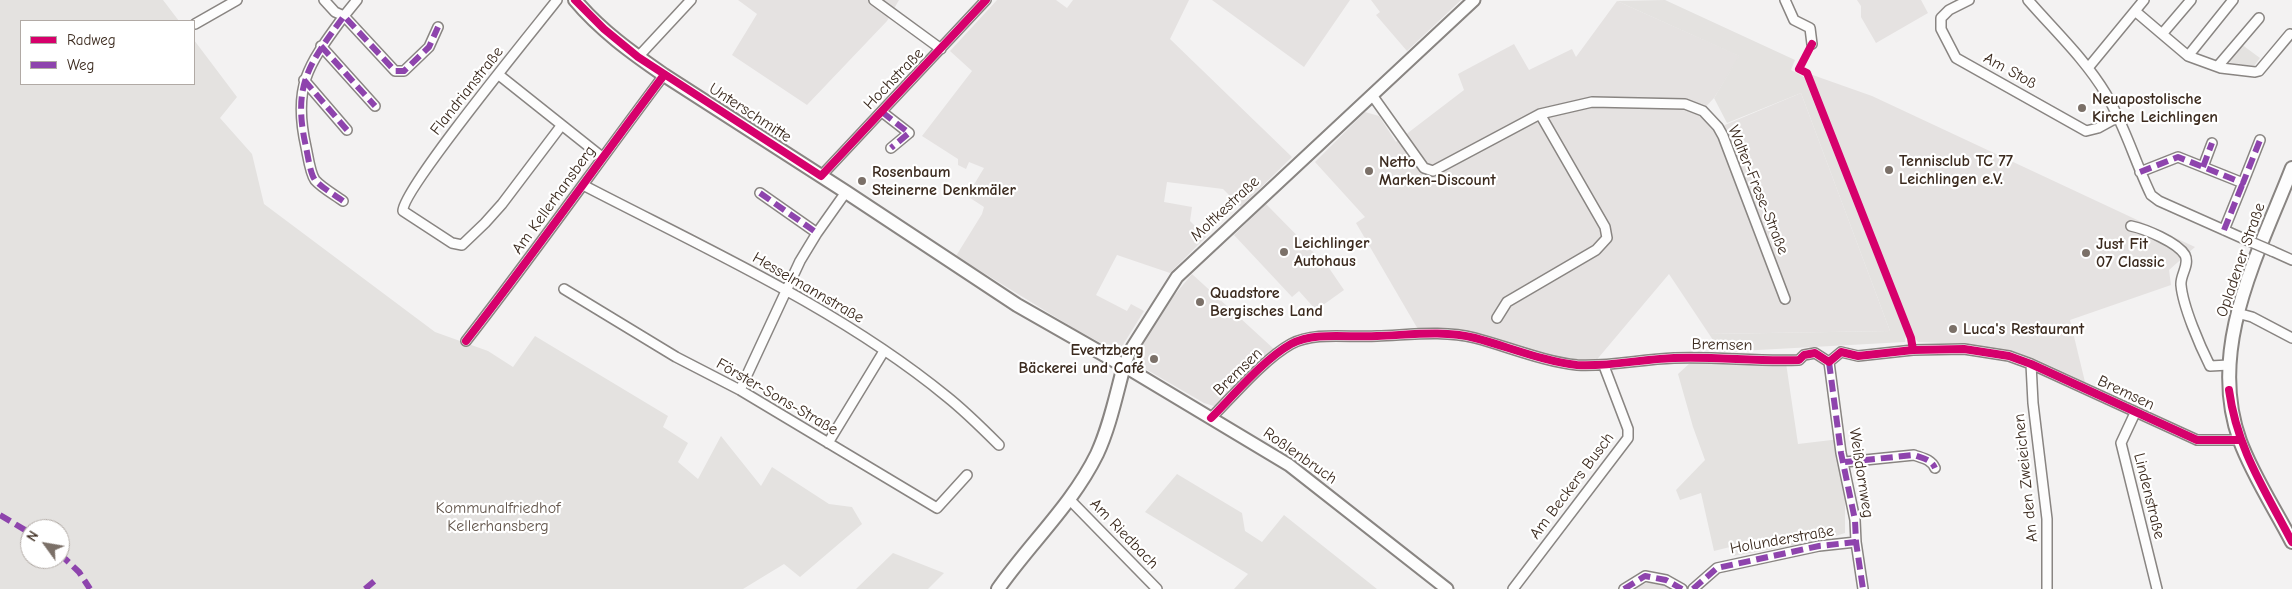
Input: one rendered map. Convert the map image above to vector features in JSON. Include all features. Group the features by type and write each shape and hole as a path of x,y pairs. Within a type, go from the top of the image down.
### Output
{"main road":[{"path":"575,0 604,30 664,75"},
{"name":"Unterschmitte","path":"664,75 846,192 1017,306 1124,366"},
{"name":"Opladener Straße","path":"2292,168 2237,313 2229,365 2232,415 2240,440 2292,542"},
{"path":"998,589 1069,499 1097,453 1109,422 1124,366"}],"street":[{"path":"195,24 237,0"},
{"path":"324,0 335,12 344,16 395,71 404,71 429,48 438,27"},
{"path":"343,201 315,180 302,130 301,101 304,80 321,46 357,0"},
{"name":"Flandrianstraße","path":"557,0 466,114 404,204 403,211 452,243 462,245 496,210 561,126"},
{"path":"638,57 691,0"},
{"path":"874,0 941,49"},
{"name":"Hochstraße","path":"821,176 986,0"},
{"name":"Moltkestraße","path":"1124,366 1130,351 1177,277 1474,0"},
{"path":"1785,0 1794,20 1810,28 1812,44"},
{"name":"Am Stoß","path":"1969,0 1948,10 1941,18 1941,29 1956,58 2086,131 2098,128 2118,117"},
{"path":"2028,0 2088,68 2106,94 2118,117 2151,195 2159,201 2292,260"},
{"path":"2088,68 2144,0"},
{"path":"2162,34 2191,0"},
{"path":"2188,56 2233,0"},
{"path":"2135,11 2188,56 2240,71 2259,71 2290,34"},
{"path":"2218,66 2259,18"},
{"path":"321,46 375,106"},
{"path":"499,75 602,157"},
{"name":"Am Kellerhansberg","path":"466,342 664,75"},
{"path":"304,80 347,130"},
{"name":"Walter-Frese-Straße","path":"1372,95 1424,168 1430,171 1436,171 1540,114 1555,109 1598,101 1685,104 1703,111 1718,126 1723,136 1786,299"},
{"path":"882,112 909,133 891,148"},
{"path":"1497,318 1507,302 1596,250 1607,238 1605,227 1540,114"},
{"path":"2224,230 2260,140"},
{"path":"2202,167 2212,143"},
{"path":"2140,172 2178,157 2243,183"},
{"name":"Hesselmannstraße","path":"583,185 786,291 884,350 946,395 999,445"},
{"path":"740,390 800,261 846,192"},
{"path":"760,194 817,233"},
{"name":"Opladener Straße","path":"2131,226 2155,234 2183,253 2186,263 2181,285 2204,354 2210,366 2229,365"},
{"name":"Förster-Sons-Straße","path":"564,289 676,358 740,390 937,508 967,475"},
{"path":"2237,313 2252,317 2292,338"},
{"name":"Bremsen","path":"1211,418 1271,359 1292,344 1306,338 1420,333 1474,338 1499,347 1514,348 1568,363 1604,366 1672,358 1723,357 1799,360 1804,355 1815,353 1829,362 1841,352 1858,356 1913,350 1964,349 2009,356 2031,364 2197,440 2240,440"},
{"path":"828,443 884,350"},
{"name":"Weißdornweg","path":"1829,362 1842,453 1855,520 1856,542 1863,589"},
{"name":"An den Zweieichen","path":"2031,364 2033,403 2047,519 2047,589"},
{"name":"Roßlenbruch","path":"1124,366 1289,465 1447,589"},
{"name":"Am Beckers Busch","path":"1513,589 1628,438 1628,429 1604,366"},
{"name":"Lindenstraße","path":"2135,413 2121,443 2157,589"},
{"path":"1845,462 1914,455 1925,458 1933,464 1934,468"},
{"name":"Am Riedbach","path":"1069,499 1157,589"},
{"name":"Holunderstraße","path":"1693,589 1718,568 1735,562 1819,546 1856,542"},
{"path":"1624,589 1645,576 1666,580 1682,589"}],"shaded area":[{"path":"738,0 899,0 887,21 807,105 732,55 757,14"},
{"path":"997,0 1056,0 1067,8 1073,0 1189,0 1170,39 1292,157 1241,207 1223,189 1167,182 1164,202 1192,207 1190,221 1206,237 1170,273 1117,255 1096,295 1127,311 1131,304 1144,311 1121,348 1112,349 1075,329 956,256 982,214 984,207 967,196 984,168 969,162 966,169 958,165 958,159 922,136 972,71 950,51"},
{"path":"1212,0 1350,0 1304,67"},
{"path":"1371,0 1461,0 1407,51 1376,15 1380,12"},
{"path":"1857,0 1921,0 1928,13 1876,43 1861,17 1861,6"},
{"path":"1617,1 1740,56 1714,98 1699,114 1713,130 1801,93 1890,331 1709,334 1669,274 1594,363 1575,362 1467,331 1419,331 1356,223 1365,217 1315,162 1365,112 1379,116 1396,142 1464,90 1458,74 1514,44 1529,70 1572,49 1576,57"},
{"path":"1807,73 1872,96 2195,247 2169,270 2171,285 2070,320 2085,382 2038,360 2012,351 1966,344 1918,342 1914,337"},
{"path":"1266,204 1329,268 1344,290 1316,310 1299,291 1292,297 1234,235"},
{"path":"1192,274 1275,350 1217,407 1204,403 1137,364 1138,353 1163,309"},
{"path":"1649,582 1658,583 1673,589 1632,589"}],"green space":[{"name":"Kommunalfriedhof Kellerhansberg","path":"0,0 163,0 178,20 20,20 20,85 195,85 195,41 237,97 220,118 252,154 264,204 435,332 488,351 513,367 535,336 668,416 663,427 688,443 678,462 698,479 721,436 761,486 772,467 829,504 852,507 862,524 800,577 784,564 743,589 0,589"},
{"path":"1665,0 1795,60 1791,70 1804,77 1906,335 1905,342 1721,352 1709,334 1890,331 1801,93 1727,123 1714,98 1739,56 1617,1"},
{"path":"2241,44 2260,58 2254,66 2226,62"},
{"path":"1690,363 1739,365 1786,363 1798,444 1840,439 1845,462 1845,533 1819,541 1733,556 1730,547 1714,551 1701,493 1680,500 1676,490 1705,460 1693,427 1678,374"},
{"path":"1177,474 1242,513 1245,531 1262,542 1284,515 1377,589 1234,589 1248,574 1145,512"},
{"path":"893,553 944,573 928,589 856,589"}],"marked path":[{"path":"343,201 315,180 309,164 302,126 301,107 303,91 313,62 344,16 395,71 404,71 429,47 438,27"},
{"path":"321,46 375,106"},
{"path":"304,80 347,130"},
{"path":"882,112 909,133 891,148"},
{"path":"2140,172 2178,157 2243,183 2260,140"},
{"path":"2203,167 2212,143"},
{"path":"2224,230 2243,183"},
{"path":"760,193 817,233"},
{"path":"1829,362 1841,453 1855,520 1856,542 1863,589"},
{"path":"1845,462 1914,455 1929,461 1935,468"},
{"path":"0,515 20,527"},
{"path":"1693,589 1717,568 1819,546 1856,542"},
{"path":"70,563 79,572 90,589"},
{"path":"1624,589 1645,576 1666,580 1682,589"},
{"path":"365,589 378,578"}],"cycle path":[{"path":"575,0 604,29 638,57 821,176 986,0"},
{"path":"1812,44 1799,69 1807,73 1911,338 1913,350"},
{"path":"466,341 664,75"},
{"path":"1211,418 1270,359 1300,340 1322,336 1451,334 1475,338 1539,357 1577,365 1690,358 1799,360 1804,355 1815,353 1829,362 1841,352 1858,356 1913,350 1964,349 2009,356 2031,364 2197,440 2240,440"},
{"path":"2229,390 2238,431 2245,450 2262,487 2292,542"}],"place":[{"name":"Neuapostolische Kirche Leichlingen","path":"2082,108"},
{"name":"Tennisclub TC 77 Leichlingen e.V.","path":"1889,170"},
{"name":"Netto Marken-Discount","path":"1369,171"},
{"name":"Rosenbaum Steinerne Denkmäler","path":"862,181"},
{"name":"Leichlinger Autohaus","path":"1284,252"},
{"name":"Just Fit 07 Classic","path":"2086,253"},
{"name":"Quadstore Bergisches Land","path":"1200,302"},
{"name":"Luca's Restaurant","path":"1953,329"},
{"name":"Evertzberg Bäckerei und Café","path":"1154,359"}]}
